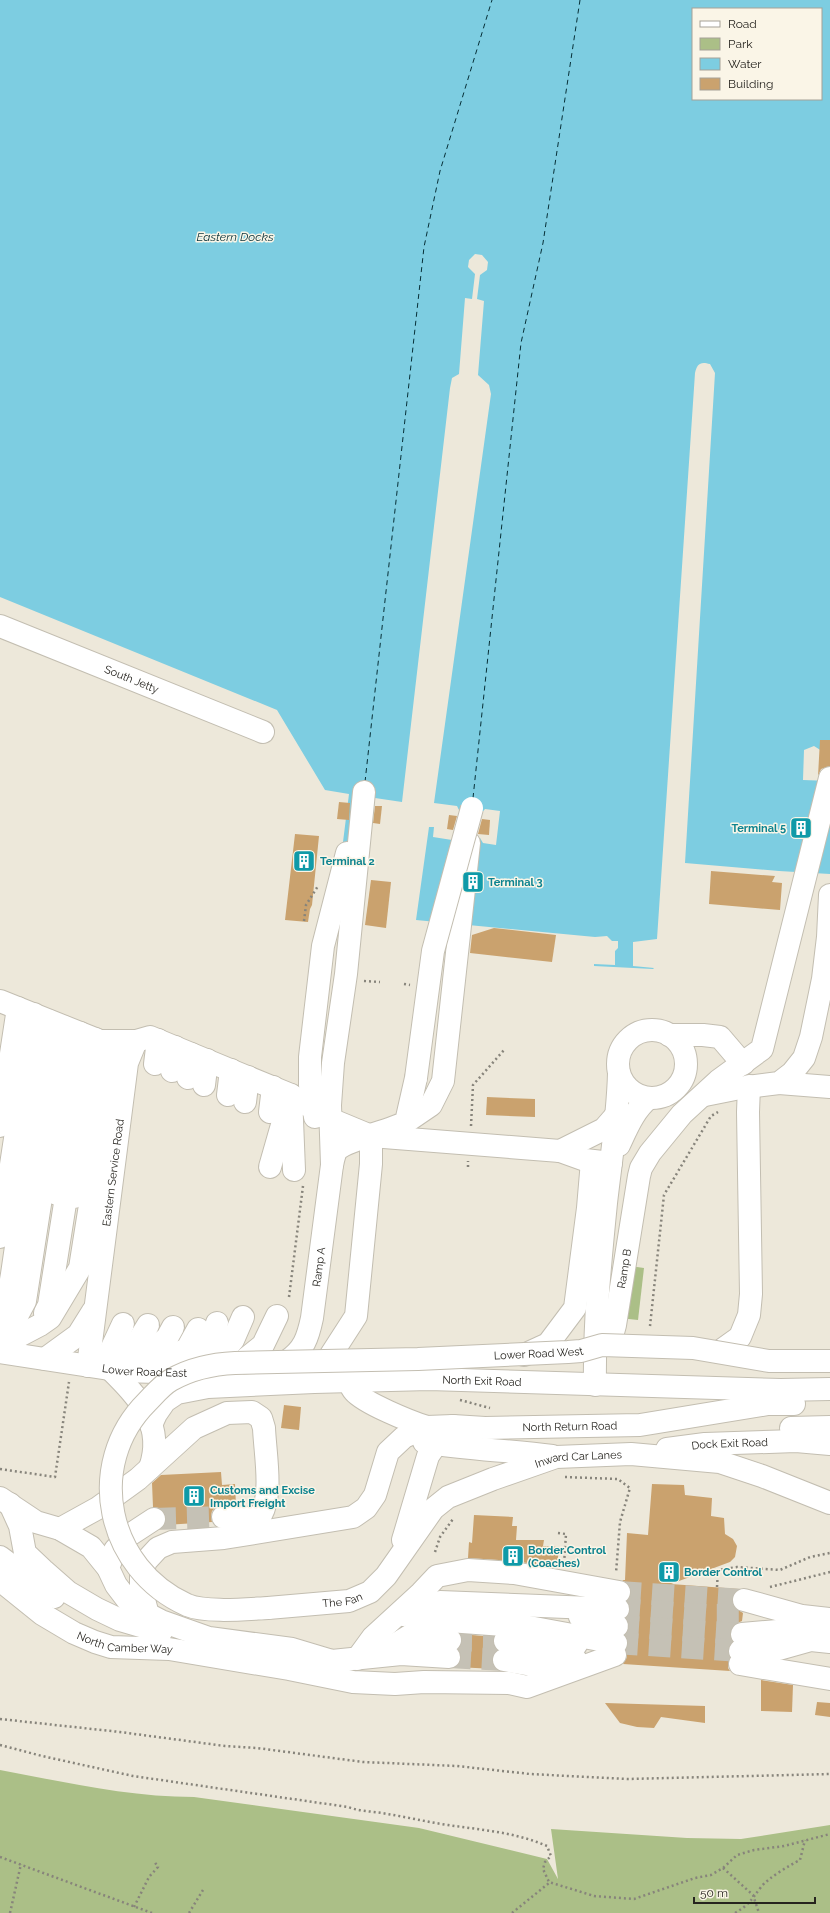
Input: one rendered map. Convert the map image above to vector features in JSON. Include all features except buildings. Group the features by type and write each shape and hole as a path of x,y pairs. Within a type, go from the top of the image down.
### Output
{"lane":[{"name":"South Jetty","path":"0,626 263,732"},
{"path":"656,1144 700,1096 762,1050 830,778"},
{"path":"322,1114 310,1085 310,1057 323,946 364,792 355,978 333,1064 322,1114 320,1136 332,1165"},
{"path":"332,1165 337,1150 352,1142 394,1128 406,1122 431,1105 443,1081 454,990 472,808 433,951 416,1078 406,1122"},
{"path":"779,1083 792,1073 804,1058 811,1037 823,979 828,937 830,895"},
{"path":"60,1025 212,1063 371,1136 560,1151 602,1162"},
{"path":"0,1126 60,1025"},
{"path":"0,1184 60,1025"},
{"path":"0,1237 60,1025"},
{"path":"0,1287 60,1025"},
{"path":"7,1339 50,1318 69,1288 60,1025"},
{"path":"58,1306 77,1177 60,1025"},
{"path":"7,1339 9,1292 60,1025"},
{"path":"7,1339 32,1322 40,1304 60,1025"},
{"path":"519,1357 548,1344 575,1308 588,1208 617,1114 618,1061 620,1051 631,1038 647,1031 658,1031 668,1035 679,1045 685,1058 683,1077 676,1088 656,1144"},
{"path":"668,1035 703,1035 720,1038 728,1045 743,1064"},
{"name":"Eastern Service Road","path":"99,1370 96,1306 127,1063 212,1063"},
{"path":"208,1087 212,1063"},
{"path":"208,1087 212,1063"},
{"path":"208,1087 212,1063"},
{"path":"212,1063 287,1171"},
{"path":"618,1073 630,1090 639,1096 649,1098 659,1097 669,1094 676,1088"},
{"path":"700,1096 749,1086 779,1083 830,1087"},
{"path":"719,1352 740,1338 749,1315 751,1294 748,1112 749,1086"},
{"path":"595,1385 598,1347 602,1162 642,1104 649,1098"},
{"path":"560,1151 604,1129 617,1114"},
{"path":"371,1136 370,1164 356,1316 333,1361 349,1381 354,1391 368,1400 412,1422 453,1448 528,1453 557,1467"},
{"name":"Ramp B","path":"598,1347 612,1336 641,1168 656,1144"},
{"name":"Ramp A","path":"287,1361 297,1354 309,1335 332,1165"},
{"name":"Eastern Service Road","path":"45,1359 78,1335 96,1306"},
{"path":"99,1370 174,1355 187,1349 195,1323"},
{"path":"99,1370 160,1337 195,1323 257,1340 233,1362 208,1373"},
{"path":"99,1370 195,1323"},
{"path":"176,1373 198,1349 206,1334 195,1323"},
{"path":"176,1373 218,1357 233,1340 195,1323"},
{"name":"Lower Road East","path":"7,1339 45,1359 99,1370 208,1373"},
{"path":"598,1347 693,1348 769,1361 830,1361"},
{"name":"Lower Road West","path":"208,1373 333,1361 439,1355 519,1357 598,1347 719,1352 830,1354"},
{"name":"The Fan","path":"398,1557 386,1576 370,1592 349,1601 268,1608 220,1610 188,1605 151,1582 129,1554 115,1526 109,1482 119,1445 128,1426 140,1409 170,1380 212,1364 418,1359 568,1352 582,1351 598,1347"},
{"path":"99,1370 139,1399 154,1432 154,1457 150,1468"},
{"name":"North Exit Road","path":"151,1425 156,1414 165,1401 177,1392 208,1387 429,1379 781,1390 830,1389"},
{"name":"North Return Road","path":"398,1557 428,1456 431,1435 444,1434 453,1426 485,1428 640,1425 768,1404 830,1402"},
{"path":"60,1529 98,1508 138,1478 194,1428 227,1413 252,1412 261,1418 264,1428 267,1496 265,1508 261,1515 253,1518 223,1517"},
{"path":"640,1425 719,1431 830,1427"},
{"path":"148,1615 141,1588 141,1575 146,1561 158,1548 172,1542 224,1538 353,1517 366,1508 375,1495 388,1452 401,1439 431,1435"},
{"name":"Dock Exit Road","path":"631,1454 705,1444 796,1441 830,1444"},
{"name":"Inward Car Lanes","path":"398,1557 433,1509 448,1497 493,1479 631,1454 720,1462 830,1503"},
{"path":"789,1487 830,1520"},
{"path":"5,1501 36,1522 60,1529 91,1547 108,1568 116,1585 132,1606 148,1615 209,1638 292,1649 332,1661"},
{"name":"North Camber Way","path":"5,1501 20,1526 25,1552 68,1592 120,1620 174,1635 209,1638"},
{"path":"265,1508 283,1528"},
{"path":"108,1568 115,1550 128,1536 154,1519"},
{"name":"North Camber Way","path":"0,1557 67,1606 89,1620 113,1632 169,1649"},
{"path":"363,1658 373,1637 421,1594 437,1576 468,1570 514,1573 562,1582 616,1619"},
{"path":"532,1577 616,1619"},
{"name":"North Camber Way","path":"1,1582 42,1614 74,1633 95,1642 111,1646 169,1649"},
{"path":"392,1620 418,1608 440,1602 529,1606 616,1619"},
{"path":"742,1633 802,1616 830,1619"},
{"path":"505,1651 532,1665 616,1619"},
{"path":"363,1658 396,1644 435,1620 529,1627 616,1619"},
{"path":"169,1649 289,1669 353,1682 395,1684 424,1682 508,1683 527,1687 616,1619"},
{"path":"742,1633 830,1625"},
{"path":"742,1633 801,1629 830,1633"},
{"path":"742,1633 779,1649 811,1640 830,1642"},
{"path":"742,1633 830,1679"},
{"path":"289,1669 332,1661 401,1654 428,1643 450,1648"},
{"path":"363,1658 424,1682"}],"path":[{"path":"355,978 380,982"},
{"path":"468,1167 473,1086 504,1050"},
{"path":"650,1326 664,1194 711,1116 722,1110"},
{"path":"287,1171 289,1297"},
{"path":"0,1468 55,1477 99,1370"},
{"path":"557,1467 618,1479 630,1488 620,1522 616,1619"},
{"path":"435,1552 446,1528 456,1516"},
{"path":"558,1533 566,1534 562,1582"},
{"path":"717,1587 718,1570 737,1567 780,1570 810,1557 830,1553"},
{"path":"742,1633 756,1591 830,1572"},
{"path":"0,1719 120,1732 200,1744 258,1748 363,1762 457,1766 530,1774 634,1779 830,1774"},
{"path":"0,1745 90,1767 173,1783 210,1786 348,1807 358,1811 386,1814 448,1825 485,1829 515,1836 547,1846 551,1856 545,1862 543,1869 549,1882 594,1896 634,1899 695,1878 711,1876 723,1868 737,1855 754,1850 784,1846 806,1839 830,1834"},
{"path":"735,1913 754,1899 762,1886 786,1867 800,1860 806,1839"},
{"path":"0,1857 152,1913"},
{"path":"134,1907 149,1877 158,1867 154,1861"},
{"path":"10,1913 21,1864"},
{"path":"723,1868 753,1895 759,1913"},
{"path":"512,1913 549,1882"},
{"path":"189,1913 203,1890"}],"green space":[{"path":"616,1264 644,1268 638,1320 610,1317"},
{"path":"0,1770 121,1792 194,1797 419,1828 547,1859 558,1879 551,1829 687,1838 741,1839 830,1825 830,1913 0,1913"}],"water":[{"name":"Eastern Docks","path":"0,0 830,0 830,759 825,753 814,746 804,750 803,780 830,781 830,874 685,863 715,373 710,364 701,363 698,365 695,373 657,939 633,942 633,966 654,968 594,966 594,964 615,965 615,951 618,948 618,941 612,941 607,936 595,937 416,920 429,827 434,827 433,837 452,840 454,835 480,838 483,843 496,845 500,811 485,809 480,815 460,812 457,806 434,803 491,394 489,385 478,375 484,301 477,299 480,275 487,270 488,262 482,255 475,254 469,260 468,267 475,274 472,299 465,298 459,374 452,378 450,388 402,802 375,798 359,932 332,930 349,794 325,790 277,710 0,597"}],"ferry route":[{"path":"365,782 424,247 440,171 492,0"},
{"path":"473,798 521,343 543,243 580,0"}],"tunnel":[{"path":"154,1519 223,1517"},
{"path":"619,1592 744,1600"},
{"path":"618,1609 706,1615 743,1615"},
{"path":"617,1626 742,1634"},
{"path":"450,1640 505,1641"},
{"path":"616,1643 740,1651"},
{"path":"449,1657 504,1660"}],"place":[{"name":"Terminal 5","path":"801,828"},
{"name":"Terminal 2","path":"304,861"},
{"name":"Terminal 3","path":"473,882"},
{"name":"Customs and Excise Import Freight","path":"194,1496"},
{"name":"Border Control (Coaches)","path":"513,1556"},
{"name":"Border Control","path":"669,1572"}]}
